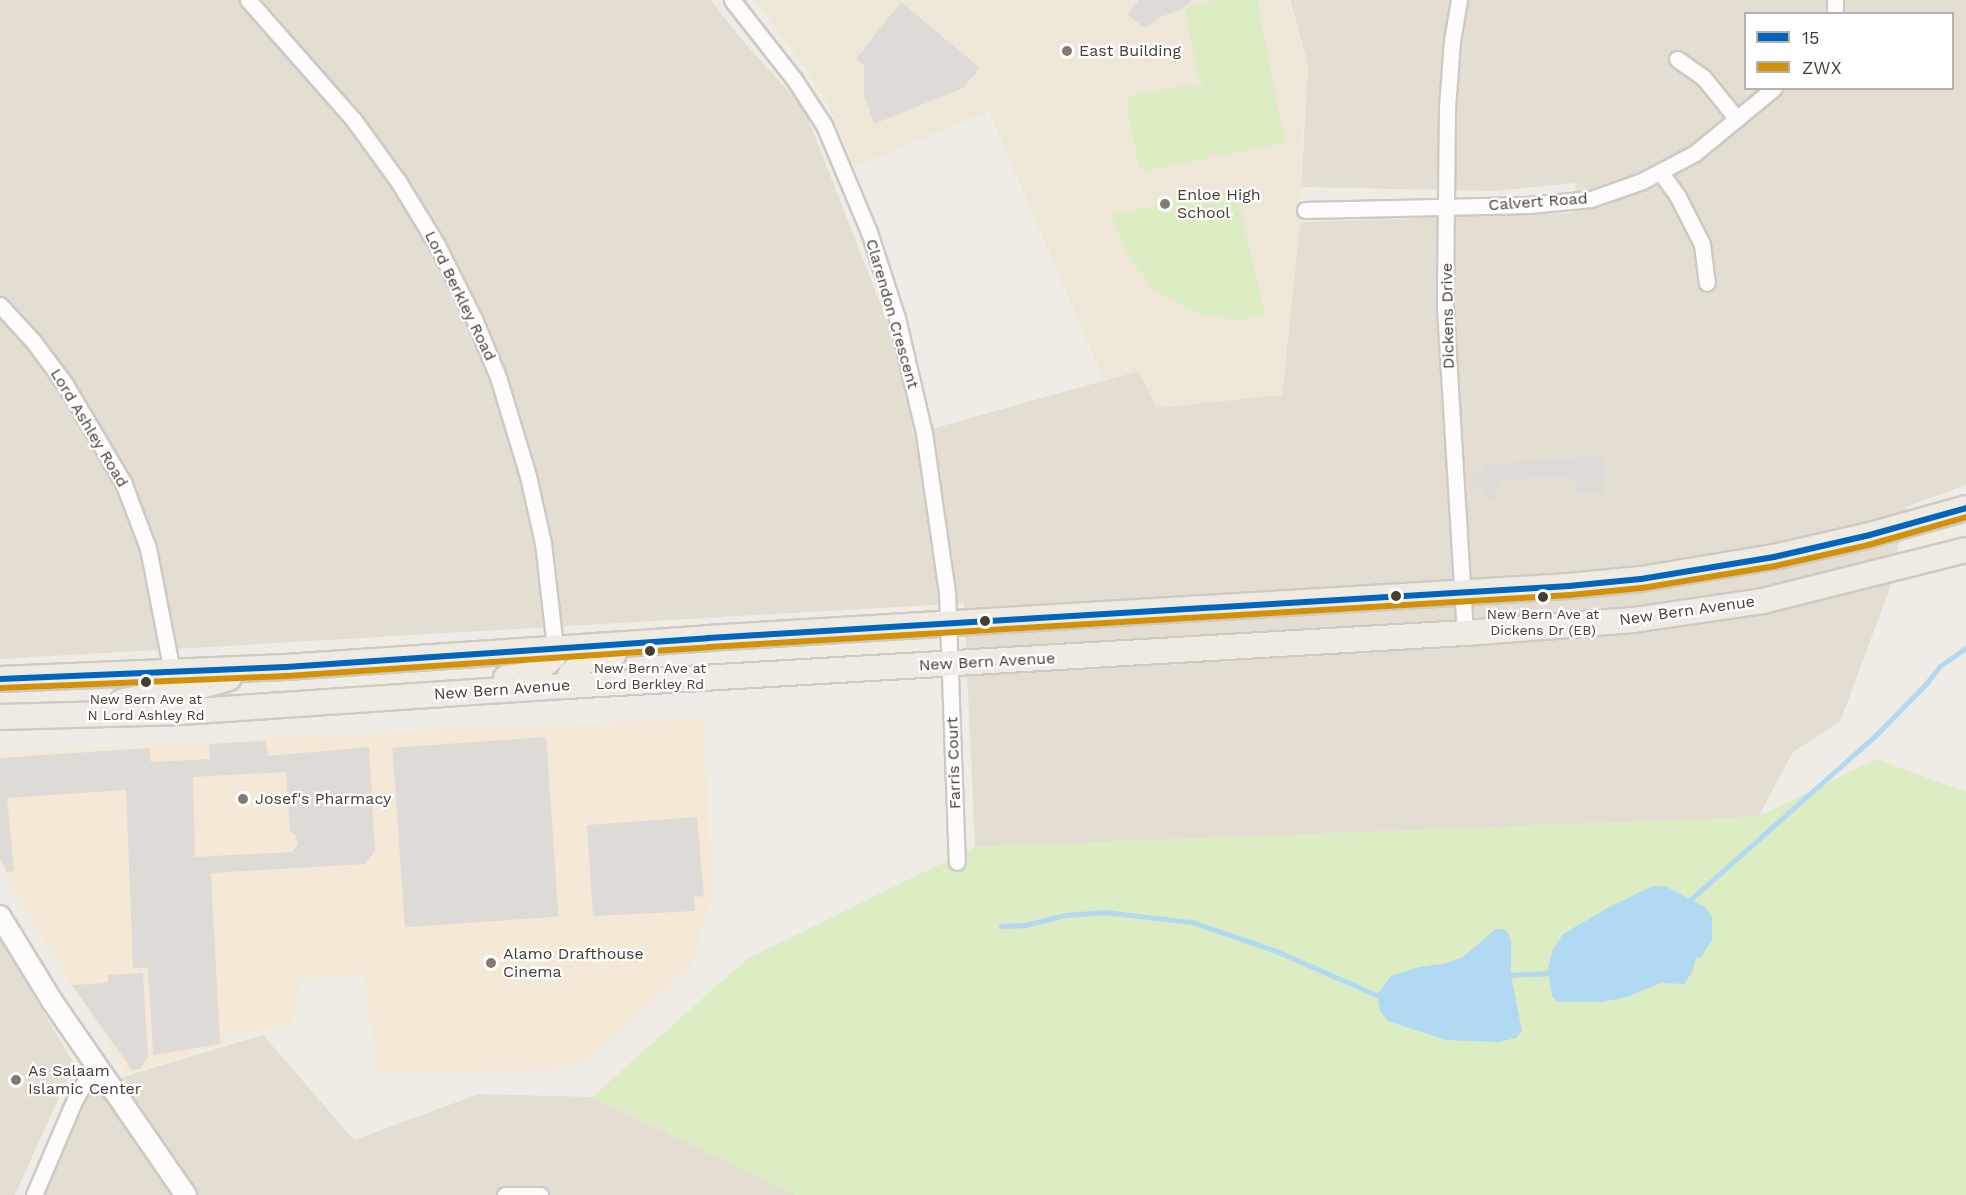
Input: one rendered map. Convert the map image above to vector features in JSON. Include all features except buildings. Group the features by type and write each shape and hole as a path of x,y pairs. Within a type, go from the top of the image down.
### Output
{"main road":[{"path":"0,679 346,662 555,647 1462,593 1641,579 1774,557 1866,536 1966,508"},
{"name":"New Bern Avenue","path":"0,717 181,712 567,686 1465,633 1633,620 1763,601 1966,550"},
{"path":"567,686 571,674 585,661 600,656 686,647 708,638"},
{"path":"431,695 498,679 534,674 553,657 555,647"},
{"path":"181,712 189,693 198,687 230,677 346,662"},
{"path":"44,716 158,695 168,684 172,671"}],"street":[{"name":"Lord Berkley Road","path":"248,0 353,119 398,181 437,245 475,321 498,377 528,476 543,543 555,647"},
{"name":"Clarendon Crescent","path":"732,0 794,79 824,125 880,265 897,318 924,433 949,624 951,664"},
{"name":"Dickens Drive","path":"1459,0 1452,41 1447,107 1445,307 1465,633"},
{"path":"1677,59 1703,77 1737,119"},
{"name":"Calvert Road","path":"1305,210 1539,204 1591,199 1661,173 1695,153 1772,90"},
{"path":"1661,173 1677,195 1702,244 1707,283"},
{"name":"Lord Ashley Road","path":"0,305 33,341 65,384 123,482 148,548 172,671"},
{"name":"Farris Court","path":"951,664 957,862"},
{"path":"0,916 34,975 186,1195"},
{"path":"34,1195 75,1099 95,1064"},
{"path":"505,1195 540,1195"}],"shaded area":[{"path":"0,0 711,0 742,40 794,97 807,116 895,341 906,386 913,434 1139,371 1282,395 1300,222 1572,213 1576,183 1493,191 1301,187 1308,65 1290,0 1966,0 1966,485 1906,507 1890,588 1840,722 1793,752 1758,817 975,847 964,603 0,659"},
{"name":"Enloe High School","path":"754,0 1288,0 1308,65 1302,139 1300,222 1282,395 1157,408 1139,371 1104,380 989,111 855,167 829,107 806,69"},
{"path":"1139,0 1192,0 1180,10 1161,17 1145,28 1128,15"},
{"path":"901,2 980,68 963,88 874,124 864,95 864,65 856,59"},
{"path":"1604,456 1605,493 1579,493 1577,481 1572,478 1527,478 1500,482 1496,499 1486,499 1482,486 1474,486 1473,471 1484,469 1484,464"},
{"path":"704,719 712,896 691,966 593,1056 563,1069 378,1074 364,974 300,980 291,1025 226,1033 226,1043 127,1074 10,885 0,863 0,754 293,737"},
{"path":"546,737 559,917 405,927 392,748"},
{"path":"265,741 268,756 369,747 375,851 365,864 211,873 220,1044 153,1055 148,968 133,968 126,790 7,798 14,871 7,872 0,859 0,758 149,748 151,762 210,759 209,744","holes":["286,772 290,831 296,836 298,844 292,852 195,857 193,777"]},
{"path":"697,817 704,896 694,897 695,911 593,916 587,825"},
{"path":"0,939 74,1064 15,1195 0,1195"},
{"path":"143,973 148,1057 140,1069 132,1070 72,985 108,983 108,975"},
{"path":"263,1035 354,1140 479,1094 592,1097 796,1195 41,1195 86,1088"}],"green space":[{"path":"1218,0 1257,0 1285,143 1219,156 1212,152 1206,159 1147,171 1139,167 1126,103 1131,96 1191,84 1199,88 1204,81 1198,76 1185,11 1189,6"},
{"path":"1236,190 1265,314 1246,319 1216,318 1187,309 1151,287 1125,250 1111,214"},
{"path":"1876,759 1966,792 1966,1195 796,1195 592,1097 747,959 975,847 1758,817"}],"water":[{"path":"1653,886 1665,886 1705,907 1712,917 1712,940 1701,957 1696,958 1692,972 1684,984 1661,983 1627,997 1601,1002 1558,1002 1552,996 1548,970 1552,951 1563,934 1611,906"},
{"path":"1496,929 1506,930 1511,939 1511,975 1522,1031 1516,1038 1499,1042 1446,1040 1388,1021 1380,1011 1377,995 1391,976 1419,967 1448,963 1463,957"}],"waterway":[{"path":"1688,902 1873,738 1926,684 1940,666 1966,648"},
{"path":"1001,926 1025,925 1065,915 1104,912 1192,922 1274,950 1377,995 1381,994"},
{"path":"1508,975 1553,973"}],"transit line":[{"name":"15","path":"0,679 286,667 708,638 1569,586 1641,579 1774,557 1866,536 1966,508"},
{"name":"ZWX","path":"0,688 287,676 709,647 1570,595 1642,588 1775,566 1868,545 1966,517"}],"place":[{"name":"East Building","path":"1067,51"},
{"name":"Enloe High School","path":"1165,204"},
{"name":"New Bern Ave at Dickens Dr (EB)","path":"1543,597"},
{"name":"New Bern Ave at Lord Berkley Rd","path":"650,651"},
{"name":"New Bern Ave at N Lord Ashley Rd","path":"146,682"},
{"name":"Josef's Pharmacy","path":"243,799"},
{"name":"Alamo Drafthouse Cinema","path":"491,963"},
{"name":"As Salaam Islamic Center","path":"16,1080"}]}
